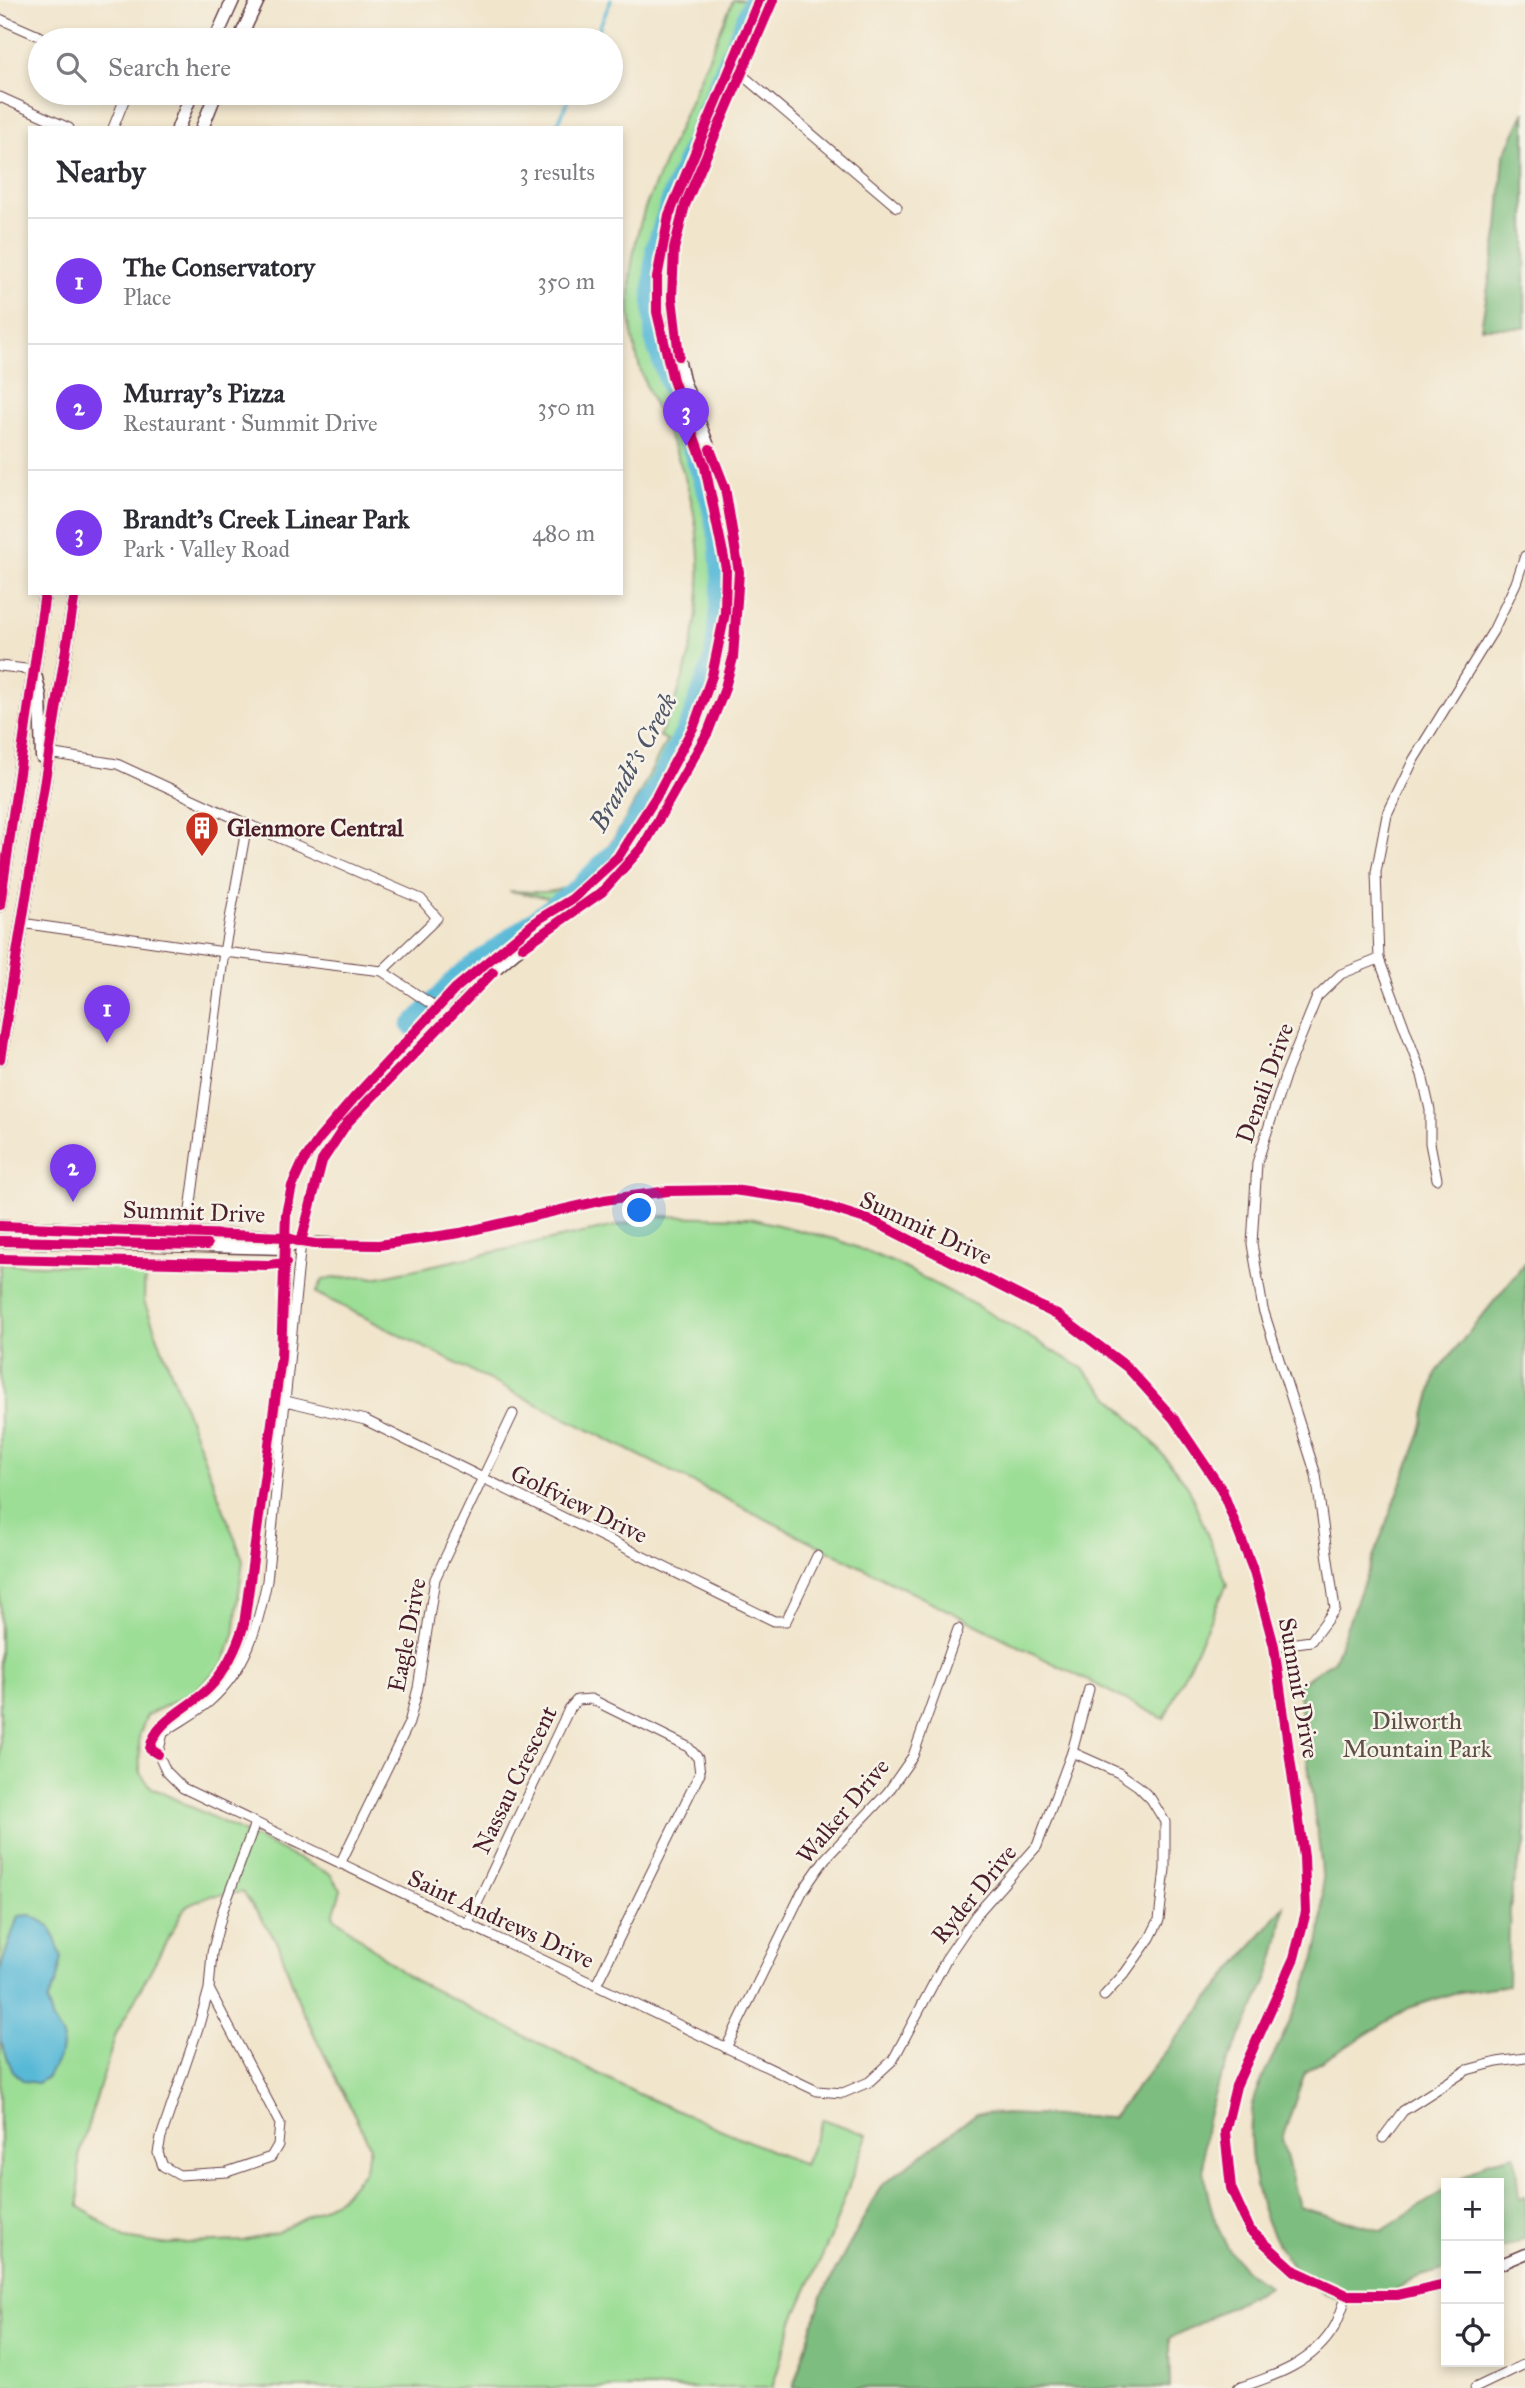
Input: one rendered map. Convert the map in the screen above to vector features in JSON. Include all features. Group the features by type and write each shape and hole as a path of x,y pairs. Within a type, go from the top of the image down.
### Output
{"main road":[{"path":"220,28 233,0"},
{"path":"245,28 258,0"},
{"path":"179,126 187,105"},
{"path":"203,126 211,105"},
{"path":"0,905 45,595"},
{"path":"0,1059 75,595"},
{"path":"34,670 40,696 41,792"},
{"path":"0,1219 19,1226"},
{"name":"Summit Drive","path":"0,1226 285,1237 301,1242"},
{"name":"Summit Drive","path":"0,1243 18,1241 285,1248 301,1242"}],"street":[{"path":"286,1401 301,1242 323,1161 347,1123 481,981 515,953 602,892 644,845 708,732 724,691 733,658 739,572 725,488 684,380 676,341 672,299 674,249 685,205 772,0"},
{"path":"0,19 28,31"},
{"path":"741,74 897,207"},
{"path":"0,97 65,126"},
{"path":"114,126 122,105"},
{"path":"1437,1179 1430,1143 1430,1110 1422,1075 1378,959 1376,872 1387,815 1414,758 1493,631 1517,583 1525,556"},
{"path":"0,666 34,670"},
{"path":"48,753 117,764 421,899 437,918 382,971"},
{"path":"187,1233 224,952 247,824"},
{"path":"22,923 382,971 449,1016"},
{"name":"Denali Drive","path":"1274,1646 1311,1641 1335,1609 1316,1475 1261,1296 1252,1244 1257,1163 1285,1076 1317,997 1341,974 1378,959"},
{"name":"Summit Drive","path":"301,1242 379,1245 460,1233 604,1200 668,1191 733,1190 806,1200 875,1222 1059,1317 1126,1367 1174,1419 1222,1490 1254,1572 1274,1646 1304,1857 1306,1912 1294,1958 1236,2087 1225,2132 1231,2188 1250,2230 1295,2271 1347,2295 1397,2295 1441,2285"},
{"name":"Golfview Drive","path":"286,1401 365,1420 774,1621 786,1621 817,1556"},
{"name":"Saint Andrews Drive","path":"286,1401 267,1581 257,1629 240,1667 208,1703 163,1733 158,1754 166,1771 183,1788 726,2048 817,2091 843,2093"},
{"name":"Eagle Drive","path":"340,1864 410,1723 435,1579 513,1414"},
{"name":"Walker Drive","path":"726,2048 802,1892 825,1859 888,1792 913,1756 958,1629"},
{"name":"Ryder Drive","path":"843,2093 869,2082 893,2060 948,1955 976,1915 1037,1846 1072,1752 1089,1689"},
{"name":"Nassau Crescent","path":"467,1924 569,1709 577,1700 591,1699 688,1747 698,1758 700,1773 596,1985"},
{"path":"1072,1752 1119,1773 1138,1786 1152,1799 1165,1822 1165,1869 1159,1920 1150,1938 1125,1973 1104,1996"},
{"path":"209,1989 280,2124 278,2145 271,2158 227,2172 180,2175 163,2166 158,2153 161,2137 200,2025 209,1989 212,1953 223,1910 255,1823"},
{"path":"1383,2138 1403,2111 1468,2070 1525,2058"},
{"path":"1504,2263 1525,2254"},
{"path":"1238,2388 1279,2375 1311,2355 1335,2327 1347,2295"},
{"path":"1475,2388 1525,2364"}],"green space":[{"path":"733,0 757,0 673,203 663,242 659,283 664,337 713,492 724,548 725,605 718,662 701,716 686,746 640,825 621,853 599,878 573,902 509,891 543,892 563,888 596,862 624,822 667,740 659,736 684,674 698,609 698,543 693,510 678,457 641,372 631,325 630,279 645,208"},
{"path":"1525,112 1525,328 1481,328 1498,229 1504,155"},
{"path":"662,1216 750,1218 838,1240 897,1264 977,1306 1082,1368 1150,1439 1188,1486 1227,1584 1164,1719 316,1293 323,1279 365,1276 374,1278"},
{"name":"Dilworth Mountain Park","path":"1525,1263 1525,1845 1514,1879 1508,1985 1454,1993 1409,2008 1305,2072 1282,2139 1299,2207 1382,2231 1441,2192 1441,2271 1408,2281 1379,2298 1353,2301 1324,2293 1300,2275 1281,2250 1266,2220 1256,2186 1251,2152 1251,2121 1260,2082 1304,1990 1321,1927 1322,1869 1298,1685 1334,1660 1420,1435 1436,1373"},
{"path":"0,1264 145,1267 144,1301 243,1560 234,1635 222,1665 194,1692 147,1715 139,1736 140,1773 152,1788 330,1874 341,1890 333,1916 407,1976 636,2093 804,2165 823,2119 867,2135 830,2239 793,2321 772,2388 0,2388","holes":["243,1892 278,1943 301,2008 370,2146 364,2172 339,2199 278,2232 243,2241 162,2244 124,2238 79,2206 79,2154 116,2034 185,1907 209,1896"]},
{"path":"1284,1906 1271,1969 1217,2087 1208,2116 1204,2147 1205,2180 1214,2217 1223,2238 1242,2266 1269,2286 1169,2339 1170,2388 793,2388 822,2296 881,2186 977,2113 1112,2118"},
{"path":"1515,2155 1519,2199 1525,2197 1525,2238 1504,2248 1504,2178 1463,2178 1489,2161"}],"water":[{"path":"31,1915 50,1926 62,1957 56,1983 47,2001 52,2018 63,2037 61,2053 48,2077 37,2083 24,2081 13,2072 0,2040 0,1970 18,1916"}],"waterway":[{"path":"599,28 611,0"},
{"name":"Brandt's Creek","path":"411,1026 458,976 576,889 618,848 652,794 691,719 714,656 721,582 718,542 710,502 654,340 652,294 655,248 673,193 753,0"},
{"path":"557,126 566,105"}],"cycle path":[{"path":"158,1754 150,1749 153,1739 166,1722 202,1694 222,1673 244,1624 281,1358 286,1214 292,1186 303,1162 354,1098 456,988 539,919 572,899 618,857 656,797 694,726 712,676 725,613 726,568 705,467 673,380 657,312 657,278 669,215 759,0"},
{"path":"679,356 672,298 674,249 685,205 773,0"},
{"path":"523,947 602,892 644,845 708,732 724,691 733,658 739,572 725,488 710,449"},
{"path":"0,905 45,595"},
{"path":"0,1059 75,595"},
{"path":"301,1242 322,1161 347,1123 493,972"},
{"path":"0,1226 285,1237 315,1244 379,1245 460,1233 604,1200 668,1191 733,1190 806,1200 875,1222 1059,1316 1127,1367 1174,1419 1222,1490 1254,1572 1274,1646 1304,1857 1306,1912 1294,1958 1236,2086 1225,2132 1231,2188 1250,2230 1295,2271 1347,2295 1397,2295 1441,2285"},
{"path":"0,1241 207,1245"},
{"path":"0,1259 268,1265 286,1263"}],"place":[{"name":"Brandt's Creek Linear Park","path":"686,446"},
{"name":"Glenmore Central","path":"202,858"},
{"name":"The Conservatory","path":"107,1043"},
{"name":"Murray's Pizza","path":"73,1202"}]}
